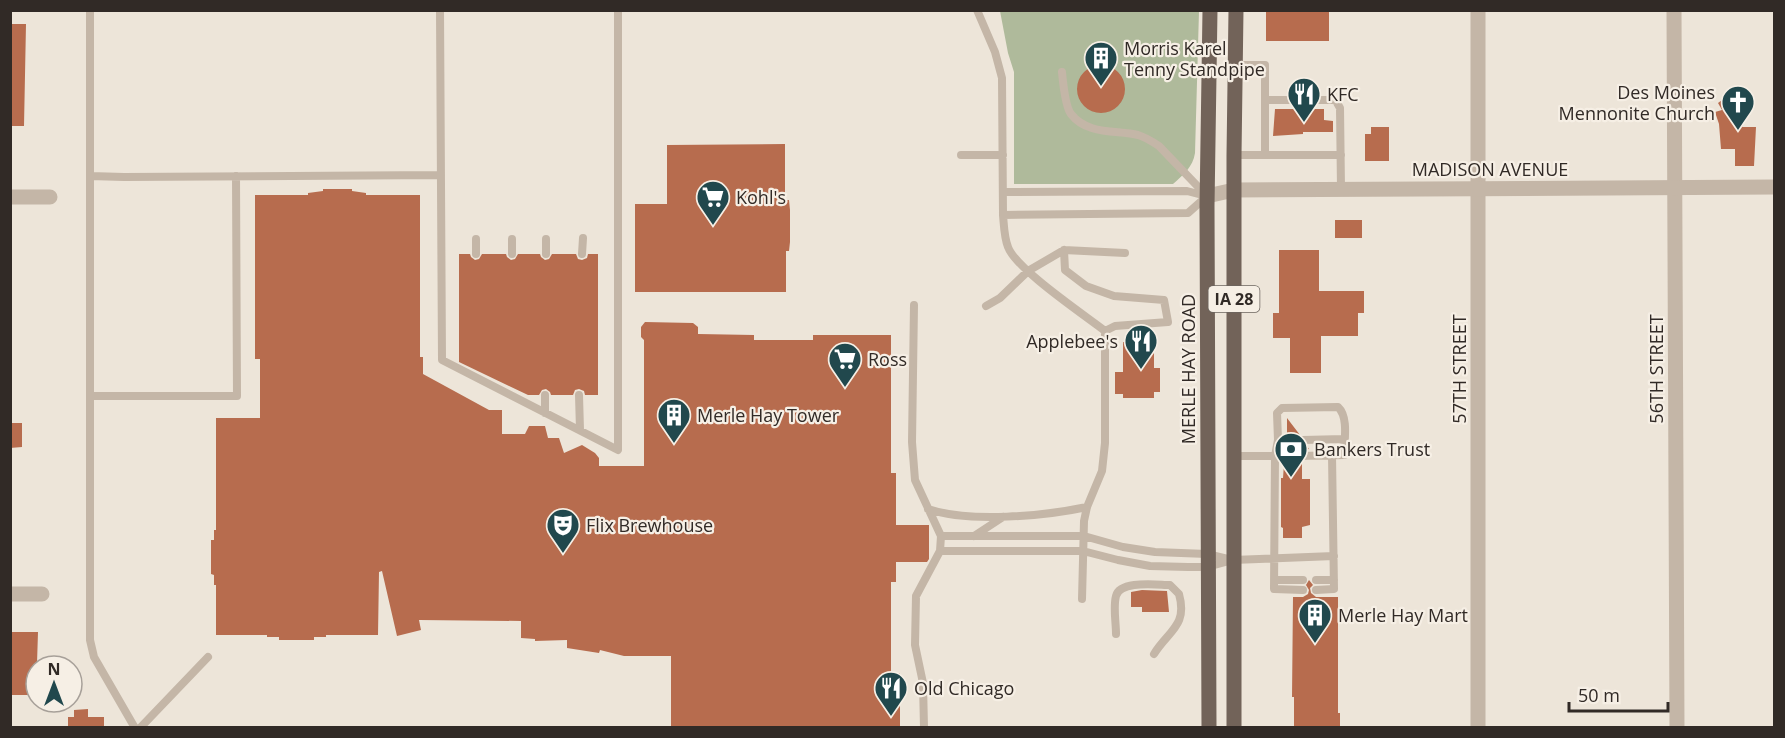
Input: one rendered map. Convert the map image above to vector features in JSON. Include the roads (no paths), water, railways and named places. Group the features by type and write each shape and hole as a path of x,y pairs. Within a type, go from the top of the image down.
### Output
{"main road":[{"name":"MERLE HAY ROAD","path":"1209,728 1207,196 1210,10"},
{"name":"IA 28","path":"1234,728 1234,65 1236,10"}],"street":[{"name":"57TH STREET","path":"1478,10 1478,728"},
{"name":"56TH STREET","path":"1674,10 1677,728"},
{"name":"MADISON AVENUE","path":"1207,196 1234,190 1774,187"},
{"path":"10,197 50,197"},
{"path":"10,594 42,594"}],"lane":[{"path":"90,10 90,640 94,657 135,728"},
{"path":"440,10 442,360 510,391 545,413 618,450 618,10"},
{"path":"977,10 995,52 1002,78 1003,214 1008,249 1015,260 1028,271 1105,331"},
{"path":"1234,65 1265,65 1265,155"},
{"path":"1062,72 1069,112 1077,120 1100,130 1140,135 1153,142 1207,196"},
{"path":"1265,100 1336,101 1340,108 1341,189"},
{"path":"1234,155 1341,154"},
{"path":"961,155 1003,155"},
{"path":"90,176 441,175"},
{"path":"90,396 237,396 236,176"},
{"path":"1003,192 1187,191 1207,196"},
{"path":"1003,214 1188,213 1207,196"},
{"path":"582,254 583,238"},
{"path":"476,239 476,254"},
{"path":"512,239 512,254"},
{"path":"546,239 546,254"},
{"path":"1064,250 1065,270 1086,286 1114,296 1164,300 1168,322 1115,326 1105,331"},
{"path":"986,306 1006,294 1028,271 1064,250 1125,253"},
{"path":"914,305 912,442 915,480 941,536 940,550 916,596 915,645 923,683 924,728"},
{"path":"1082,599 1084,521 1087,507 1102,471 1105,443 1105,331"},
{"path":"545,395 545,413"},
{"path":"579,395 580,430"},
{"path":"1274,585 1275,456 1282,440 1277,413 1282,408 1338,407 1343,412 1344,418 1344,455 1299,456"},
{"path":"1303,440 1344,439"},
{"path":"1316,590 1334,589 1332,455"},
{"path":"1234,456 1287,456"},
{"path":"928,509 950,515 1005,516 1058,513 1087,507"},
{"path":"974,536 1005,516"},
{"path":"941,536 1083,536 1123,547 1207,560 1233,560"},
{"path":"940,550 1083,551 1150,566 1207,560 1334,556"},
{"path":"1274,585 1303,580"},
{"path":"1316,580 1334,580"},
{"path":"1116,634 1116,596 1122,587 1170,585 1179,594 1180,621 1154,654"},
{"path":"1274,585 1303,590"},
{"path":"140,728 208,657"}],"place":[{"name":"Morris Karel Tenny Standpipe","path":"1101,87"},
{"name":"KFC","path":"1304,123"},
{"name":"Des Moines Mennonite Church","path":"1738,131"},
{"name":"Kohl's","path":"713,226"},
{"name":"Applebee's","path":"1141,370"},
{"name":"Ross","path":"845,388"},
{"name":"Merle Hay Tower","path":"674,444"},
{"name":"Bankers Trust","path":"1291,478"},
{"name":"Flix Brewhouse","path":"563,554"},
{"name":"Merle Hay Mart","path":"1315,644"},
{"name":"Old Chicago","path":"891,717"}]}
